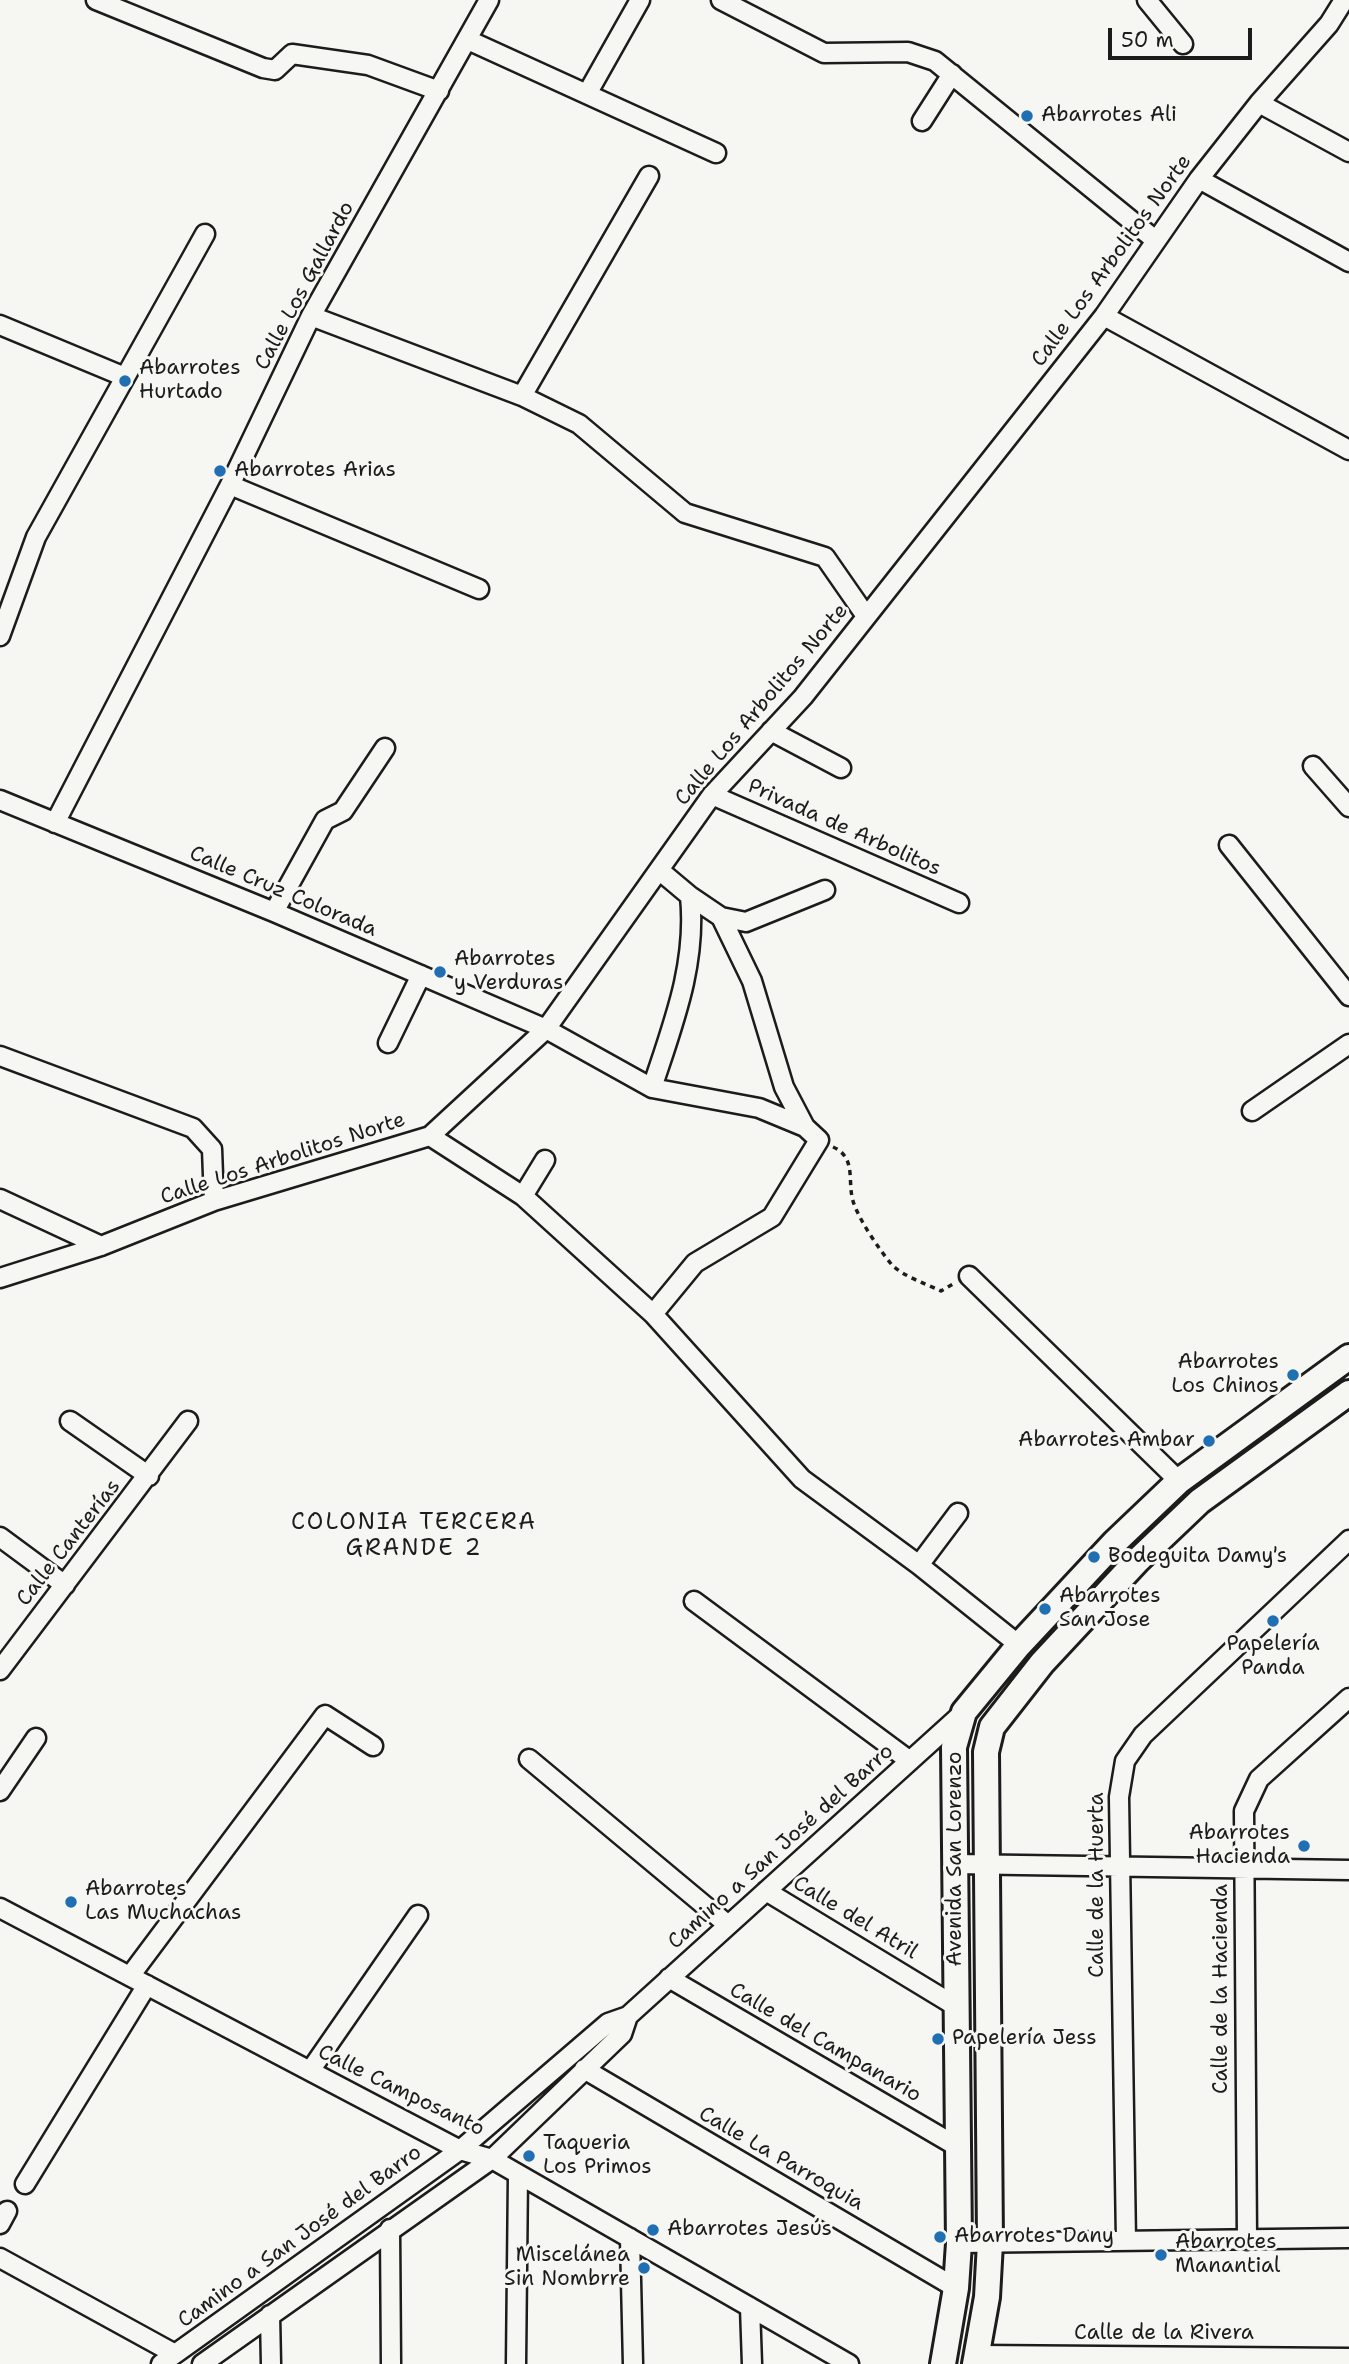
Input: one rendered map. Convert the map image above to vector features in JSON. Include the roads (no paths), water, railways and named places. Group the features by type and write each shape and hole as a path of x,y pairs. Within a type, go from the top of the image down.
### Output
{"street":[{"path":"96,0 263,68 275,70 292,54 368,65 439,91"},
{"name":"Calle Los Gallardo","path":"55,822 230,485 311,316 489,0"},
{"path":"587,94 640,0"},
{"path":"720,0 824,53 908,52 935,61 1154,239"},
{"path":"1147,0 1182,44"},
{"name":"Calle Los Arbolitos Norte","path":"0,1279 101,1246 215,1202 430,1136 547,1029 712,795 803,696 1104,316 1154,239 1199,179 1259,103 1329,24 1344,0"},
{"path":"468,40 716,153"},
{"path":"922,121 952,74"},
{"path":"1259,103 1349,152"},
{"path":"522,396 649,176"},
{"path":"1199,179 1349,262"},
{"path":"0,636 36,537 205,234"},
{"path":"311,316 522,396 579,424 685,513 825,556 866,616"},
{"path":"1104,316 1349,450"},
{"path":"0,325 125,377"},
{"path":"230,485 479,589"},
{"path":"771,731 841,768"},
{"path":"274,912 325,820 343,811 385,748"},
{"path":"1313,766 1349,807"},
{"name":"Privada de Arbolitos","path":"712,795 959,903"},
{"name":"Calle Cruz Colorada","path":"0,800 274,912 547,1029 652,1088 759,1108 805,1127"},
{"path":"1228,845 1349,996"},
{"path":"659,870 721,917 746,922 825,890"},
{"path":"652,1088 688,976 694,927 690,896"},
{"path":"653,1314 695,1263 772,1217 819,1140 805,1127 784,1087 752,981 721,917"},
{"path":"388,1043 421,975"},
{"path":"1252,1111 1349,1044"},
{"path":"0,1056 193,1129 212,1149 215,1202"},
{"path":"430,1136 523,1196 653,1314 802,1479 919,1565 1019,1645"},
{"path":"523,1196 545,1160"},
{"path":"0,1199 101,1246"},
{"path":"969,1276 1179,1481"},
{"name":"Avenida San Lorenzo","path":"943,2364 956,2288 959,2243 954,1747 964,1712 1019,1645 1115,1542 1179,1481 1349,1357"},
{"name":"Avenida San Lorenzo","path":"976,2360 987,2297 990,2243 986,1752 992,1727 1042,1663 1137,1561 1200,1501 1349,1393"},
{"path":"70,1421 149,1476"},
{"name":"Calle Canterías","path":"0,1670 188,1421"},
{"path":"919,1565 958,1513"},
{"path":"0,1537 65,1585"},
{"name":"Calle de la Huerta","path":"1126,2241 1119,1867 1119,1797 1125,1761 1143,1735 1349,1540"},
{"path":"694,1601 911,1761"},
{"name":"Calle de la Hacienda","path":"1247,2240 1244,1811 1259,1779 1349,1698"},
{"path":"964,1712 992,1727"},
{"name":"Camino a San José del Barro","path":"168,2359 460,2150 608,2023 628,2016 964,1712"},
{"path":"130,1976 325,1715 373,1746"},
{"path":"0,1791 36,1738"},
{"path":"529,1759 728,1925"},
{"path":"955,1864 1349,1870"},
{"name":"Calle del Atril","path":"766,1891 957,2007"},
{"name":"Calle Camposanto","path":"0,1908 460,2150 492,2159 849,2364"},
{"path":"310,2071 418,1915"},
{"name":"Calle del Campanario","path":"669,1978 958,2147"},
{"path":"25,2184 147,1985"},
{"name":"Camino a San José del Barro","path":"202,2364 390,2228 492,2159 622,2034 628,2016"},
{"path":"957,2053 988,2052"},
{"name":"Calle La Parroquia","path":"584,2069 956,2288"},
{"path":"516,2364 518,2174"},
{"path":"390,2228 391,2364"},
{"path":"630,2238 633,2364"},
{"path":"959,2243 1349,2238"},
{"path":"0,2258 168,2359"},
{"path":"750,2307 752,2364"},
{"path":"270,2315 271,2364"},
{"name":"Calle de la Rivera","path":"976,2360 1349,2358"}],"place":[{"name":"Abarrotes Ali","path":"1027,116"},
{"name":"Abarrotes Hurtado","path":"125,381"},
{"name":"Abarrotes Arias","path":"220,471"},
{"name":"Abarrotes y Verduras","path":"440,972"},
{"name":"Abarrotes Los Chinos","path":"1293,1375"},
{"name":"Abarrotes Ambar","path":"1209,1441"},
{"name":"Bodeguita Damy's","path":"1094,1557"},
{"name":"Abarrotes San Jose","path":"1045,1609"},
{"name":"Papelería Panda","path":"1273,1621"},
{"name":"Abarrotes Hacienda","path":"1304,1846"},
{"name":"Abarrotes Las Muchachas","path":"71,1902"},
{"name":"Papelería Jess","path":"938,2039"},
{"name":"Taqueria Los Primos","path":"529,2156"},
{"name":"Abarrotes Jesús","path":"653,2230"},
{"name":"Abarrotes Dany","path":"940,2237"},
{"name":"Abarrotes Manantial","path":"1161,2255"},
{"name":"Miscelánea Sin Nombrre","path":"644,2268"}],"district":[{"name":"COLONIA TERCERA GRANDE 2","path":"414,1536"}]}
